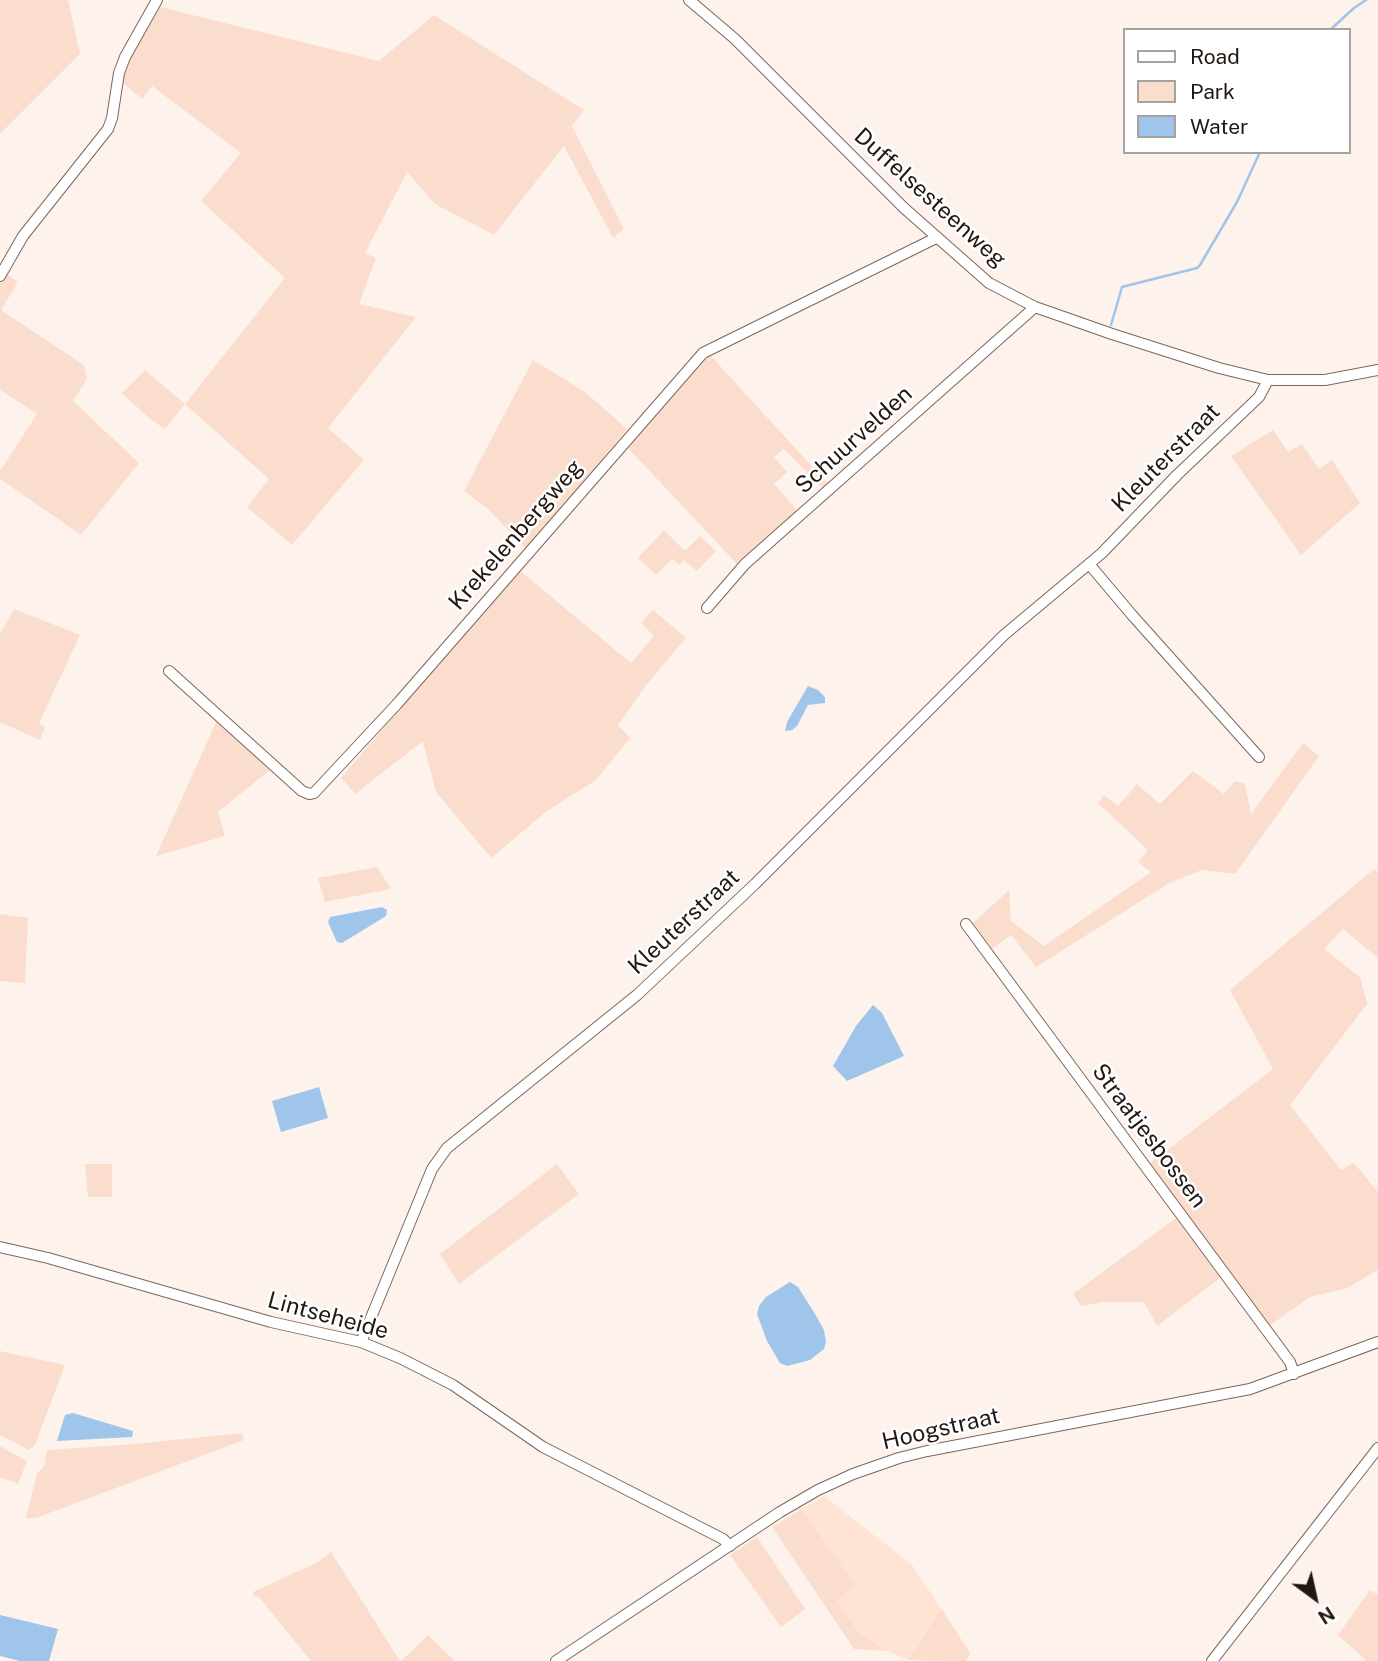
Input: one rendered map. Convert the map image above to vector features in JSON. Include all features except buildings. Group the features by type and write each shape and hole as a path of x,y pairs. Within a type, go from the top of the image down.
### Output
{"street":[{"path":"0,276 23,236 108,129 113,118 119,73 125,57 157,0"},
{"name":"Duffelsesteenweg","path":"689,0 735,39 936,238 989,283 1034,307 1207,364 1268,380 1325,380 1378,370"},
{"name":"Krekelenbergweg","path":"169,671 302,792 314,793 397,704 703,353 936,238"},
{"name":"Schuurvelden","path":"707,608 745,564 1034,307"},
{"name":"Kleuterstraat","path":"361,1342 432,1169 447,1148 637,995 755,884 1004,635 1089,564 1259,397 1268,380"},
{"path":"1089,564 1259,757"},
{"name":"Straatjesbossen","path":"966,924 1282,1351 1294,1374"},
{"name":"Lintseheide","path":"0,1247 48,1258 271,1322 361,1342 453,1385 543,1447 723,1539 730,1546"},
{"name":"Hoogstraat","path":"556,1661 818,1490 853,1474 899,1458 1250,1389 1378,1342"},
{"path":"1212,1661 1378,1448"}],"shaded area":[{"path":"824,1496 912,1565 941,1608 909,1660 887,1651 858,1631 837,1600 856,1586 802,1509"}],"green space":[{"path":"0,0 68,0 80,54 0,134"},
{"path":"160,7 379,61 434,15 584,110 572,126 624,229 613,238 564,146 494,235 435,204 407,172 365,253 376,258 359,304 416,317 328,428 364,460 292,545 247,507 269,479 185,404 285,278 201,201 241,153 152,86 142,99 123,83 122,74"},
{"path":"5,273 18,282 1,310 84,365 87,379 73,401 139,463 81,535 0,479 0,471 37,414 0,390 0,282"},
{"path":"710,355 829,485 824,490 784,449 774,457 787,472 774,484 800,513 739,566 627,447"},
{"path":"533,360 585,392 627,429 527,550 489,510 464,491"},
{"path":"145,370 185,404 165,429 122,393"},
{"path":"1273,430 1288,452 1302,444 1319,469 1332,460 1360,503 1301,555 1231,456"},
{"path":"664,530 685,551 700,536 716,551 697,571 684,560 679,565 672,559 656,575 638,558"},
{"path":"518,569 631,663 654,636 641,623 653,610 686,638 647,684 618,725 630,738 596,780 547,811 491,858 436,792 423,741 355,794 341,778"},
{"path":"14,609 80,635 39,723 45,727 40,740 0,722 0,634"},
{"path":"217,720 270,770 218,812 225,836 156,856"},
{"path":"1303,743 1319,756 1235,874 1202,870 1171,882 1036,967 1011,935 992,949 973,923 1009,890 1011,921 1044,946 1151,872 1138,862 1148,850 1098,803 1104,795 1118,806 1137,784 1160,804 1193,771 1224,794 1235,781 1245,784 1251,814"},
{"path":"377,867 391,889 325,902 318,878"},
{"path":"1374,869 1378,873 1378,958 1343,929 1324,949 1360,977 1367,1004 1290,1105 1341,1170 1354,1163 1378,1192 1378,1270 1347,1288 1310,1297 1269,1326 1149,1164 1273,1069 1230,990"},
{"path":"0,914 28,918 25,983 0,981"},
{"path":"85,1164 112,1164 112,1197 88,1197"},
{"path":"557,1164 579,1194 459,1284 440,1254"},
{"path":"1176,1218 1220,1278 1157,1326 1144,1302 1102,1302 1081,1306 1073,1294"},
{"path":"0,1351 65,1365 35,1445 29,1450 0,1435"},
{"path":"242,1433 244,1440 36,1518 26,1518 37,1473 44,1467 47,1450"},
{"path":"0,1446 27,1461 18,1484 0,1477"},
{"path":"802,1509 856,1586 837,1600 858,1631 887,1651 854,1649 772,1527"},
{"path":"757,1537 805,1609 781,1627 730,1555"},
{"path":"331,1552 400,1661 311,1661 258,1596 254,1597 253,1592 318,1562"},
{"path":"1370,1590 1378,1595 1378,1661 1367,1661 1338,1635"},
{"path":"941,1608 970,1653 966,1661 909,1660"},
{"path":"428,1635 454,1660 401,1661"}],"water":[{"path":"808,686 825,697 825,703 808,705 797,726 785,731 787,722"},
{"path":"382,907 387,910 386,916 342,943 337,942 328,922 330,917"},
{"path":"873,1005 882,1013 904,1056 847,1081 833,1066 856,1026"},
{"path":"319,1087 328,1118 281,1132 272,1101"},
{"path":"790,1282 798,1287 815,1314 824,1330 826,1342 824,1349 810,1360 787,1366 780,1363 767,1341 757,1314 766,1297"},
{"path":"73,1413 133,1431 132,1437 57,1441 65,1415"},
{"path":"0,1615 58,1629 49,1661 20,1661 0,1656"}],"waterway":[{"path":"1332,28 1366,0"},
{"path":"1111,325 1122,287 1200,265 1237,202 1259,154"}]}
